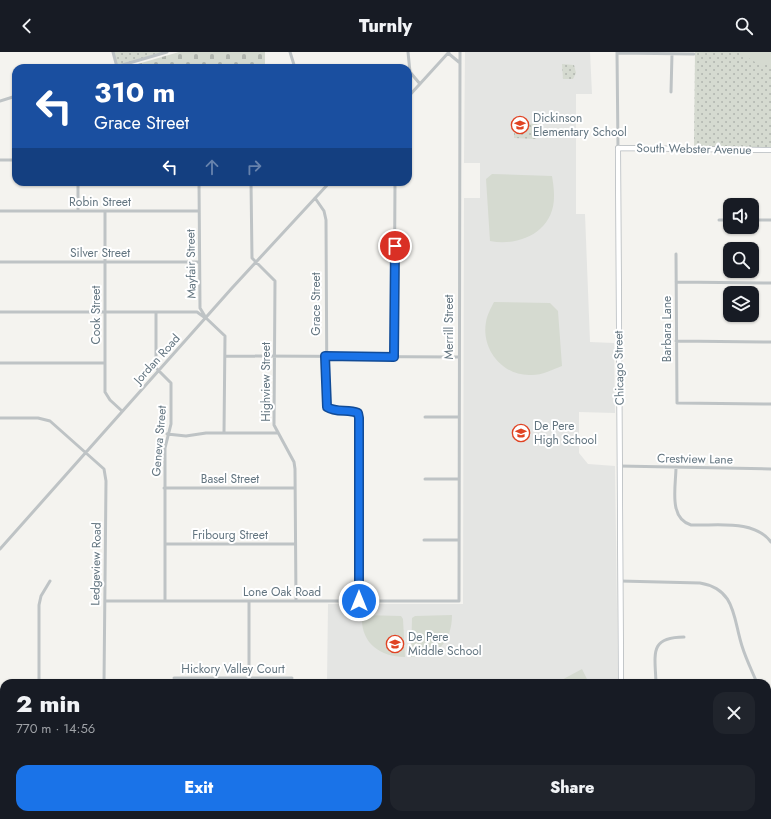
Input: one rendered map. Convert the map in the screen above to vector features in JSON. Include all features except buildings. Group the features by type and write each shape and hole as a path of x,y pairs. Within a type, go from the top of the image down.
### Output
{"street":[{"path":"113,52 116,64"},
{"path":"127,64 167,52"},
{"path":"290,52 294,64"},
{"path":"408,52 409,64"},
{"path":"412,93 449,52 460,63"},
{"name":"Merrill Street","path":"459,601 458,357 460,52"},
{"path":"617,53 694,54"},
{"name":"Chicago Street","path":"617,53 621,679"},
{"path":"671,92 672,54"},
{"path":"412,74 420,84"},
{"path":"0,101 12,97"},
{"name":"South Webster Avenue","path":"618,148 771,150"},
{"path":"0,160 12,160"},
{"path":"78,186 78,211"},
{"name":"Mayfair Street","path":"199,186 200,308 206,318 225,336 224,433"},
{"path":"251,186 252,258 255,263"},
{"name":"Jordan Road","path":"0,549 122,411 325,186"},
{"path":"394,357 395,186"},
{"name":"Grace Street","path":"315,198 324,211 326,220 325,356 327,407 330,410 354,411 358,413 359,418 359,601"},
{"name":"Robin Street","path":"0,211 199,211"},
{"name":"Cook Street","path":"105,211 106,395 122,411"},
{"path":"759,220 771,220"},
{"name":"Barbara Lane","path":"676,254 677,403 771,404"},
{"name":"Silver Street","path":"0,262 200,262"},
{"name":"Highview Street","path":"255,263 275,281 274,425 294,462 296,601"},
{"path":"676,282 771,284"},
{"path":"0,312 197,312 206,318"},
{"path":"156,312 156,368 158,371"},
{"path":"676,341 771,342"},
{"path":"225,356 458,357"},
{"path":"0,363 105,363"},
{"name":"Geneva Street","path":"158,371 171,383 171,424 167,434 165,448 164,601"},
{"path":"426,417 458,417"},
{"name":"Ledgeview Road","path":"0,418 46,419 54,424 104,469 104,679"},
{"path":"167,434 186,436 224,433 277,433"},
{"name":"Crestview Lane","path":"620,466 771,469"},
{"path":"676,467 676,508 678,516 683,522 691,525 750,527 760,532 771,542"},
{"path":"425,479 458,478"},
{"name":"Basel Street","path":"164,488 295,488"},
{"path":"424,540 458,540"},
{"name":"Fribourg Street","path":"164,544 295,544"},
{"path":"39,679 39,605 41,596 50,581"},
{"path":"620,581 700,583 712,586 722,592 732,607 742,646 756,679"},
{"name":"Lone Oak Road","path":"105,601 459,601"},
{"path":"249,601 249,678"},
{"path":"656,679 656,650 658,644 666,638 684,637"},
{"name":"Hickory Valley Court","path":"174,678 292,678"},
{"path":"0,727 0,816"}],"shaded area":[{"name":"De Pere High School","path":"465,52 590,52 592,94 576,94 576,214 585,214 590,342 614,343 615,413 579,412 579,453 588,464 615,466 618,679 327,679 328,604 463,604 464,198 480,198 480,163 464,163"}],"green space":[{"path":"113,52 167,52 127,64 116,64"},
{"path":"179,52 265,52 265,64 138,64"},
{"path":"695,52 771,52 771,150 694,149"},
{"path":"739,52 771,52 771,65 755,62"},
{"path":"562,64 574,65 576,73 573,79 563,79"},
{"path":"514,123 537,124 536,139 514,138"},
{"path":"492,174 552,176 554,193 553,207 549,218 543,227 525,238 514,241 490,241 486,179"},
{"path":"494,302 550,303 558,311 562,366 538,375 529,375 510,371 502,365 490,351 485,332 487,317"},
{"path":"362,615 401,616 403,619 405,657 387,654 379,651 373,646 364,633"},
{"path":"452,615 449,633 442,646 429,654 411,657 412,618 415,616"},
{"path":"582,669 587,679 563,679"}],"place":[{"name":"Dickinson Elementary School","path":"520,125"},
{"name":"De Pere High School","path":"521,433"},
{"name":"De Pere Middle School","path":"395,644"}],"route":[{"path":"359,601 359,418 358,413 354,411 330,410 327,407 325,356 394,357 395,246"}]}
